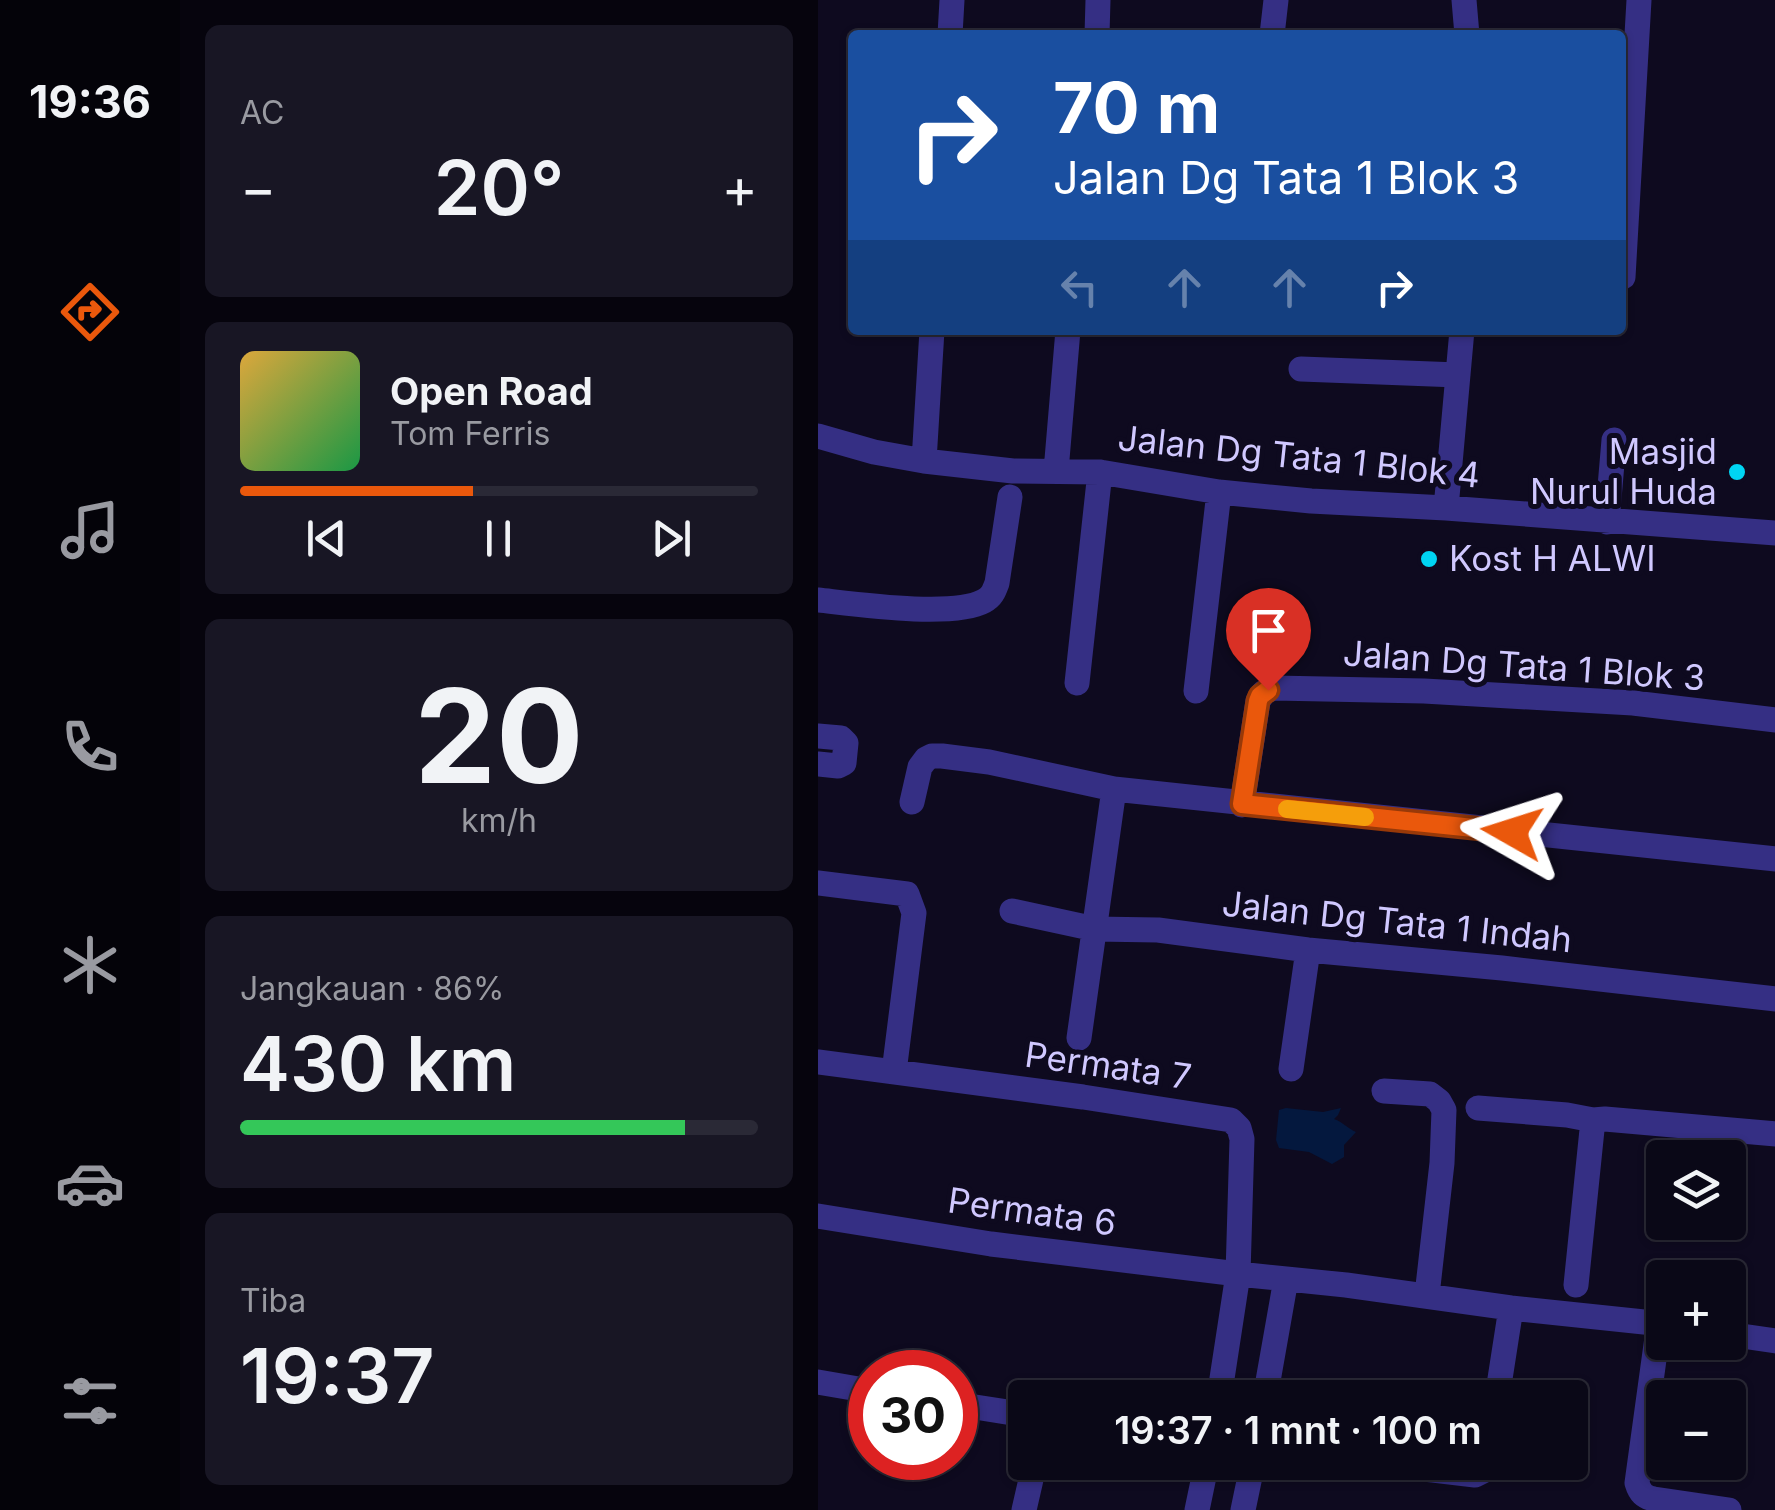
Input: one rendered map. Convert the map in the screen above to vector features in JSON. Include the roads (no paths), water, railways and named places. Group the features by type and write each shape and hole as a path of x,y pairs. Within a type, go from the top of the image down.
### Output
{"street":[{"path":"950,30 952,0"},
{"path":"1097,30 1098,0"},
{"path":"1273,30 1276,0"},
{"path":"1464,0 1467,30"},
{"path":"1626,236 1638,0"},
{"path":"924,461 932,335"},
{"path":"1056,471 1068,335"},
{"path":"1446,508 1462,335"},
{"path":"1301,369 1458,376"},
{"name":"Jalan Dg Tata 1 Blok 4","path":"818,436 924,461 1013,471 1100,472 1219,492 1776,533"},
{"path":"1607,522 1614,440"},
{"path":"1078,683 1100,472"},
{"path":"1196,690 1219,492"},
{"path":"818,600 914,609 980,603 992,596 998,583 1010,497"},
{"name":"Jalan Dg Tata 1 Blok 3","path":"1242,804 1258,701 1264,692 1274,688 1633,702 1776,720"},
{"path":"818,736 841,738 846,743 844,763 818,764"},
{"path":"912,802 920,767 932,756 942,756 989,762 1114,790 1776,860"},
{"path":"1079,1038 1114,790"},
{"path":"818,883 908,894 914,913 894,1072"},
{"name":"Jalan Dg Tata 1 Indah","path":"1012,911 1094,929 1158,930 1308,950 1776,998"},
{"path":"1291,1069 1308,950"},
{"name":"Permata 7","path":"818,1062 1231,1120 1240,1128 1242,1139 1238,1274"},
{"path":"1384,1091 1430,1094 1444,1110 1427,1295"},
{"path":"1478,1108 1776,1134"},
{"path":"1576,1285 1593,1120"},
{"name":"Permata 6","path":"818,1216 991,1244 1646,1322"},
{"path":"1222,1380 1238,1274"},
{"path":"1268,1380 1286,1279"},
{"path":"1500,1380 1510,1308"},
{"path":"1746,1337 1776,1341"},
{"path":"1656,1360 1638,1490 1654,1499 1729,1510"},
{"path":"818,1382 848,1387"},
{"path":"978,1408 1008,1413"},
{"path":"1024,1510 1031,1480"},
{"path":"1197,1510 1204,1480"},
{"path":"1243,1510 1249,1480"}],"water":[{"path":"1341,1108 1334,1119 1356,1132 1344,1145 1344,1157 1332,1164 1309,1152 1279,1148 1279,1110 1323,1112"}],"place":[{"name":"Masjid Nurul Huda","path":"1737,472"},
{"name":"Kost H ALWI","path":"1429,559"}]}
